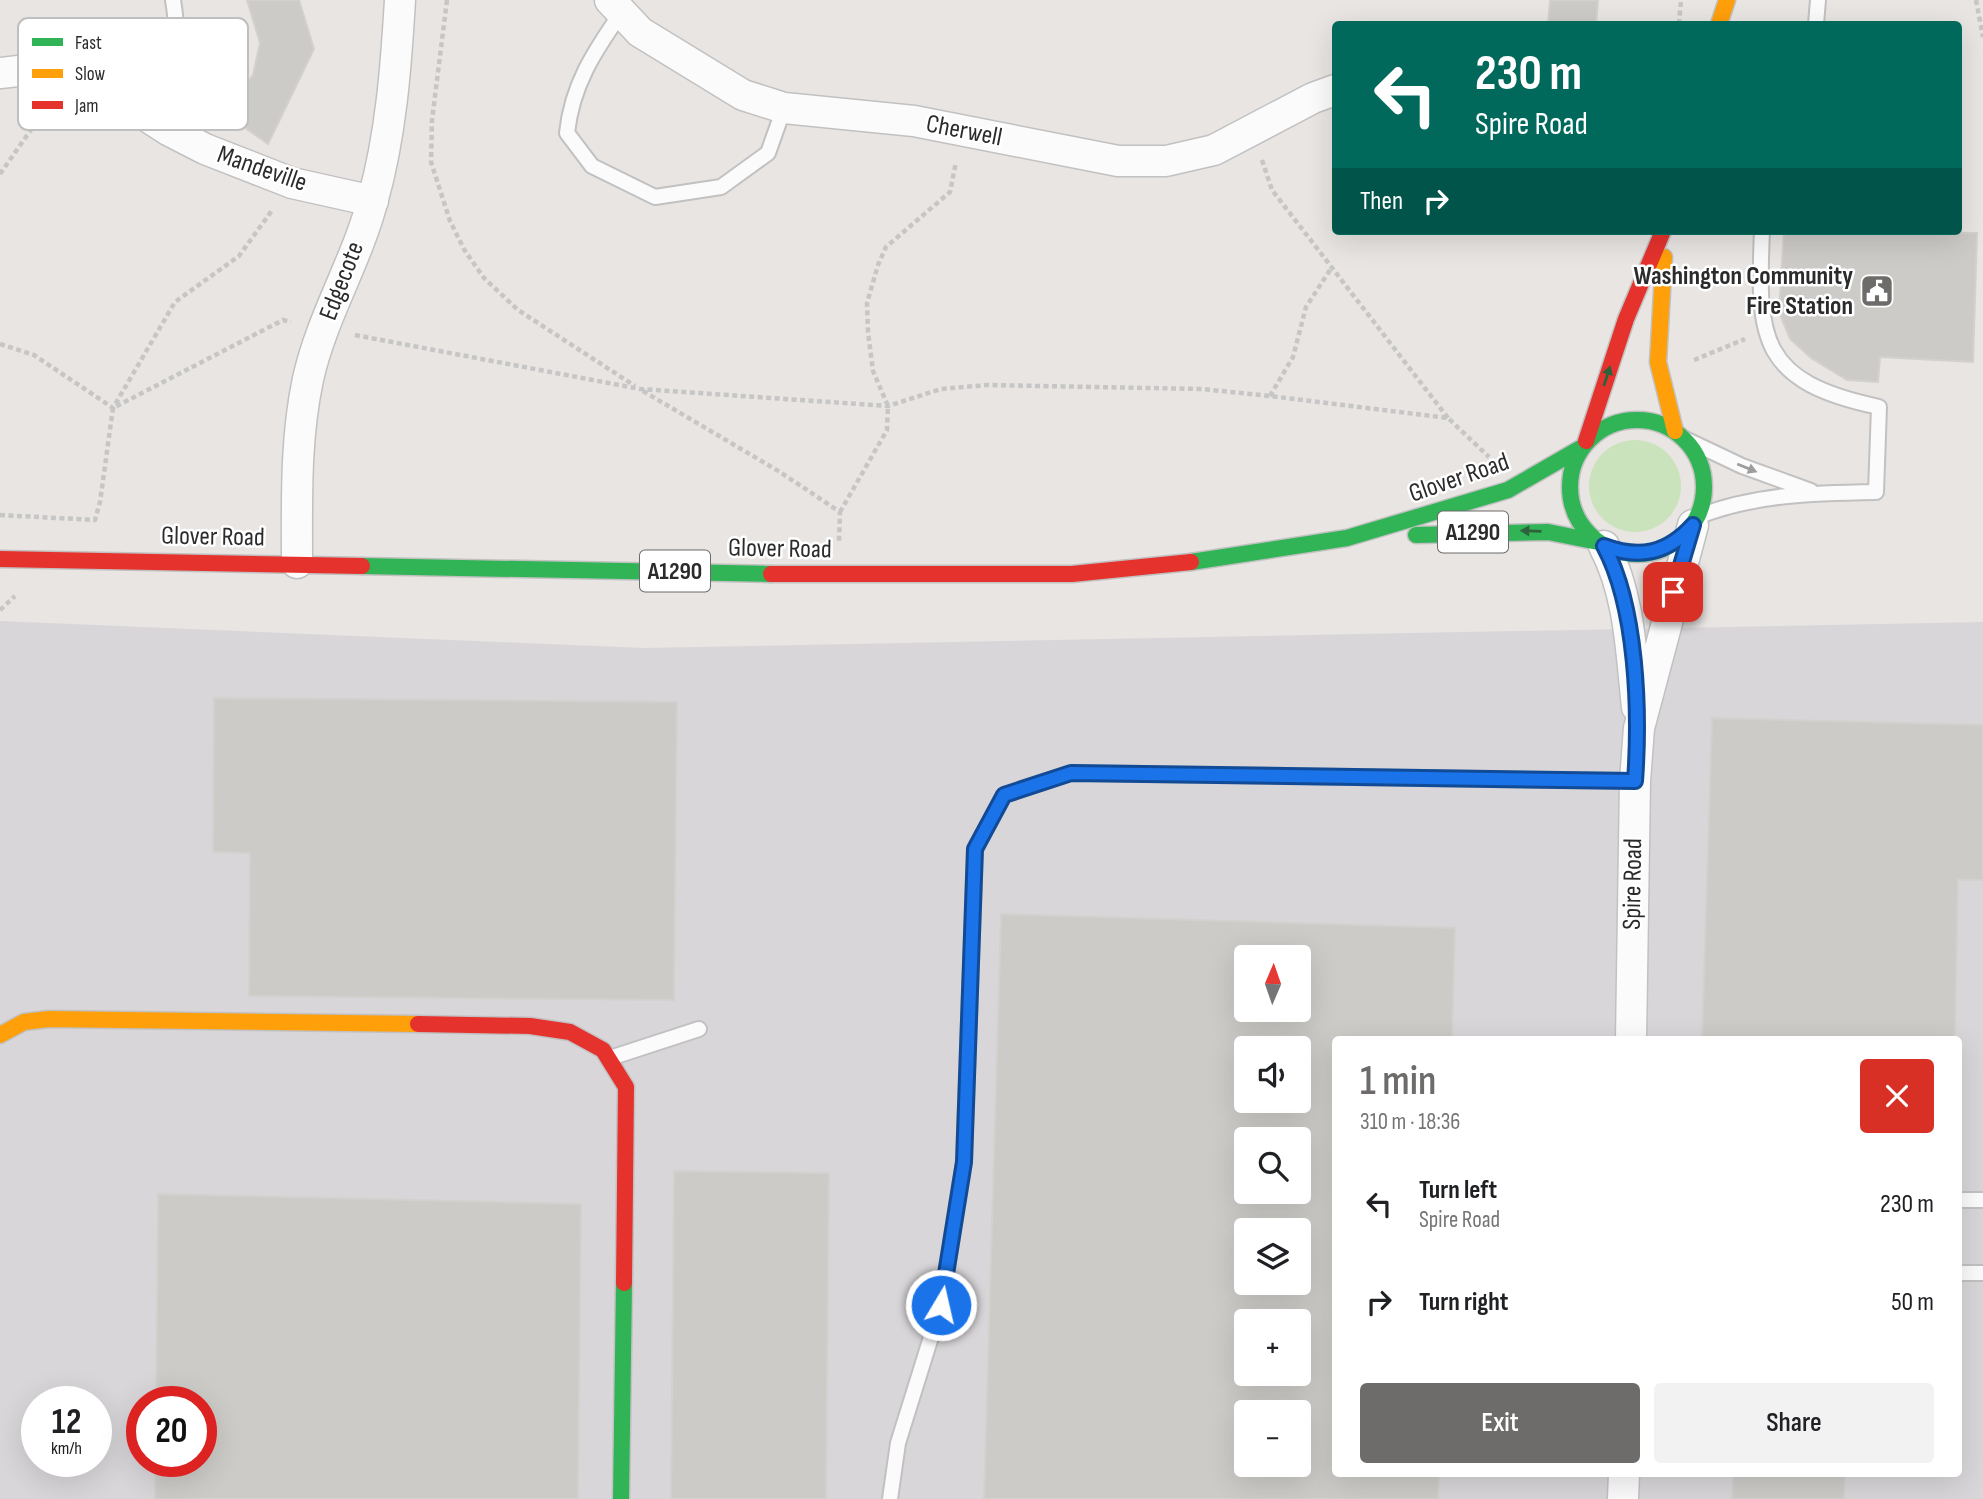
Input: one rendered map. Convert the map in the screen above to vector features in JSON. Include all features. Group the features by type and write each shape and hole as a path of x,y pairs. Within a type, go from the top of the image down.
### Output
{"main road":[{"path":"1721,21 1727,0"},
{"path":"1662,235 1626,319 1583,445 1571,471 1570,498 1574,514 1585,530 1601,544 1624,553 1646,554 1680,539 1695,521 1704,494 1703,473 1697,456 1680,435 1658,362 1664,235"},
{"path":"1583,445 1617,422 1637,419 1658,423 1680,435"},
{"name":"Glover Road","path":"1347,538 1508,490 1583,445"},
{"name":"Glover Road","path":"0,559 839,575 1072,574 1155,568 1347,538 1520,531 1566,534 1601,544"},
{"path":"0,1035 24,1022 49,1018 530,1026 570,1032 603,1050 626,1087 621,1499"}],"street":[{"name":"Edgecote","path":"298,563 298,443 309,378 323,328 373,201 387,133 400,0"},
{"name":"Cherwell","path":"616,7 640,32 743,94 784,108 914,121 1118,161 1166,161 1214,150 1313,98 1332,91"},
{"name":"Mandeville","path":"0,73 18,70"},
{"name":"Mandeville","path":"170,130 205,149 292,183 373,201"},
{"name":"Spire Road","path":"1631,1036 1635,781 1639,728 1695,521"},
{"name":"Spire Road","path":"1601,544 1619,582 1624,604 1639,728"},
{"path":"1623,1499 1624,1477"}],"lane":[{"path":"173,0 176,18"},
{"path":"1816,21 1818,0"},
{"path":"616,7 588,60 570,103 567,133 592,166 655,197 722,187 768,152 784,108"},
{"path":"1695,521 1740,503 1816,493 1876,492 1879,407 1835,398 1801,378 1777,357 1764,331 1760,287 1762,235"},
{"path":"1680,435 1752,470 1816,493"},
{"path":"890,1499 898,1443 941,1305 964,1162 975,849 1004,795 1071,773 1635,781"},
{"path":"608,1058 699,1029"},
{"path":"1962,1200 1983,1200"},
{"path":"1962,1273 1983,1273"}],"path":[{"path":"447,0 432,120 431,162 439,192 455,231 484,278 518,310 840,512"},
{"path":"1679,21 1681,0"},
{"path":"1976,0 1983,37"},
{"path":"0,174 31,130"},
{"path":"839,575 840,512 887,430 888,407 873,371 868,332 871,290 886,247 950,192 961,130"},
{"path":"1252,132 1272,190 1448,418 1495,463"},
{"path":"0,515 94,520 100,502 113,408 175,302 239,256 292,183"},
{"path":"1270,396 1293,357 1306,307 1332,267"},
{"path":"113,408 283,320 640,389 888,407 941,388 988,384 1202,389 1448,418"},
{"path":"1658,362 1695,359 1764,331"},
{"path":"0,344 34,355 113,408"}],"shaded area":[{"path":"0,621 644,648 1983,622 1983,1499 0,1499"}],"green space":[{"path":"1635,440 1652,444 1667,454 1677,469 1681,486 1677,503 1667,518 1652,528 1635,532 1618,528 1603,518 1593,503 1589,486 1593,469 1603,454 1618,444"}],"building":[{"path":"247,0 299,0 314,49 268,144 248,130 248,81 253,75 260,43"},
{"path":"1550,0 1598,0 1596,21 1548,21"},
{"name":"Washington Community Fire Station","path":"1977,233 1973,362 1880,357 1878,382 1847,380 1811,358 1790,339 1779,312 1784,235"},
{"path":"214,698 677,702 674,1000 249,996 250,853 213,852"},
{"path":"1712,718 1983,725 1983,880 1958,880 1955,1036 1702,1036"},
{"path":"1001,914 1455,928 1452,1036 1332,1036 1332,1477 1439,1477 1438,1499 984,1499"},
{"path":"674,1171 829,1173 826,1499 671,1499"},
{"path":"158,1194 581,1204 578,1499 155,1499 155,1477 217,1477 217,1386 156,1386"},
{"path":"1733,1477 1845,1477 1844,1499 1732,1499"}],"traffic: fast":[{"path":"1637,420 1663,425 1685,439 1699,461 1704,487 1699,513 1685,535 1663,549 1637,554 1611,549 1589,535 1575,513 1570,487 1575,461 1589,439 1611,425 1637,420"},
{"path":"1191,562 1347,538 1508,490 1581,448"},
{"path":"1416,535 1548,532 1598,542"},
{"path":"362,566 771,574"},
{"path":"621,1499 624,1283"}],"traffic: slow":[{"path":"1720,21 1727,0"},
{"path":"1664,257 1658,362 1675,431"},
{"path":"0,1035 24,1022 49,1019 418,1024"}],"traffic: jam":[{"path":"1586,441 1626,319 1661,235"},
{"path":"0,559 362,566"},
{"path":"771,574 1072,574 1191,562"},
{"path":"418,1024 530,1026 570,1032 603,1050 626,1087 624,1283"}],"place":[{"name":"Washington Community Fire Station","path":"1877,291"}],"route":[{"path":"941,1305 964,1162 975,849 1004,795 1071,773 1635,781 1639,728 1627,623 1619,582 1604,546 1624,553 1646,554 1680,539 1693,525 1673,592"}]}
